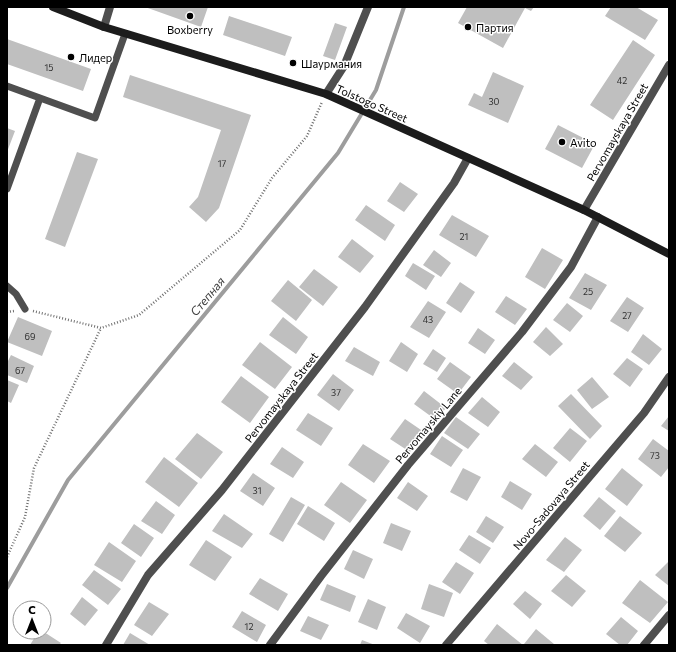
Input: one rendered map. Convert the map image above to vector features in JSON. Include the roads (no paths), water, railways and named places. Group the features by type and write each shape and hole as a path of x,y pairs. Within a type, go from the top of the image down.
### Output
{"main road":[{"name":"Tolstogo Street","path":"53,7 125,34 336,98 584,210 669,254"}],"street":[{"path":"104,27 110,7"},
{"path":"326,94 344,66 368,7"},
{"name":"Pervomayskaya Street","path":"584,210 669,66"},
{"name":"Pervomayskaya Street","path":"106,645 148,575 222,490 365,307 454,183 468,158"},
{"name":"Pervomayskiy Lane","path":"270,645 321,576 408,465 522,332 571,267 598,217"},
{"name":"Novo-Sadovaya Street","path":"446,645 644,413 669,377"},
{"path":"644,645 669,615"}],"lane":[{"path":"7,86 95,118 125,34"},
{"path":"7,189 40,98"},
{"path":"7,286 16,294 25,309"}],"waterway":[{"name":"Степная","path":"7,588 68,480 338,153 376,90 404,7"}],"place":[{"name":"Boxberry","path":"190,16"},
{"name":"Партия","path":"468,27"},
{"name":"Лидер","path":"71,57"},
{"name":"Шаурмания","path":"293,63"},
{"name":"Avito","path":"562,142"}]}
